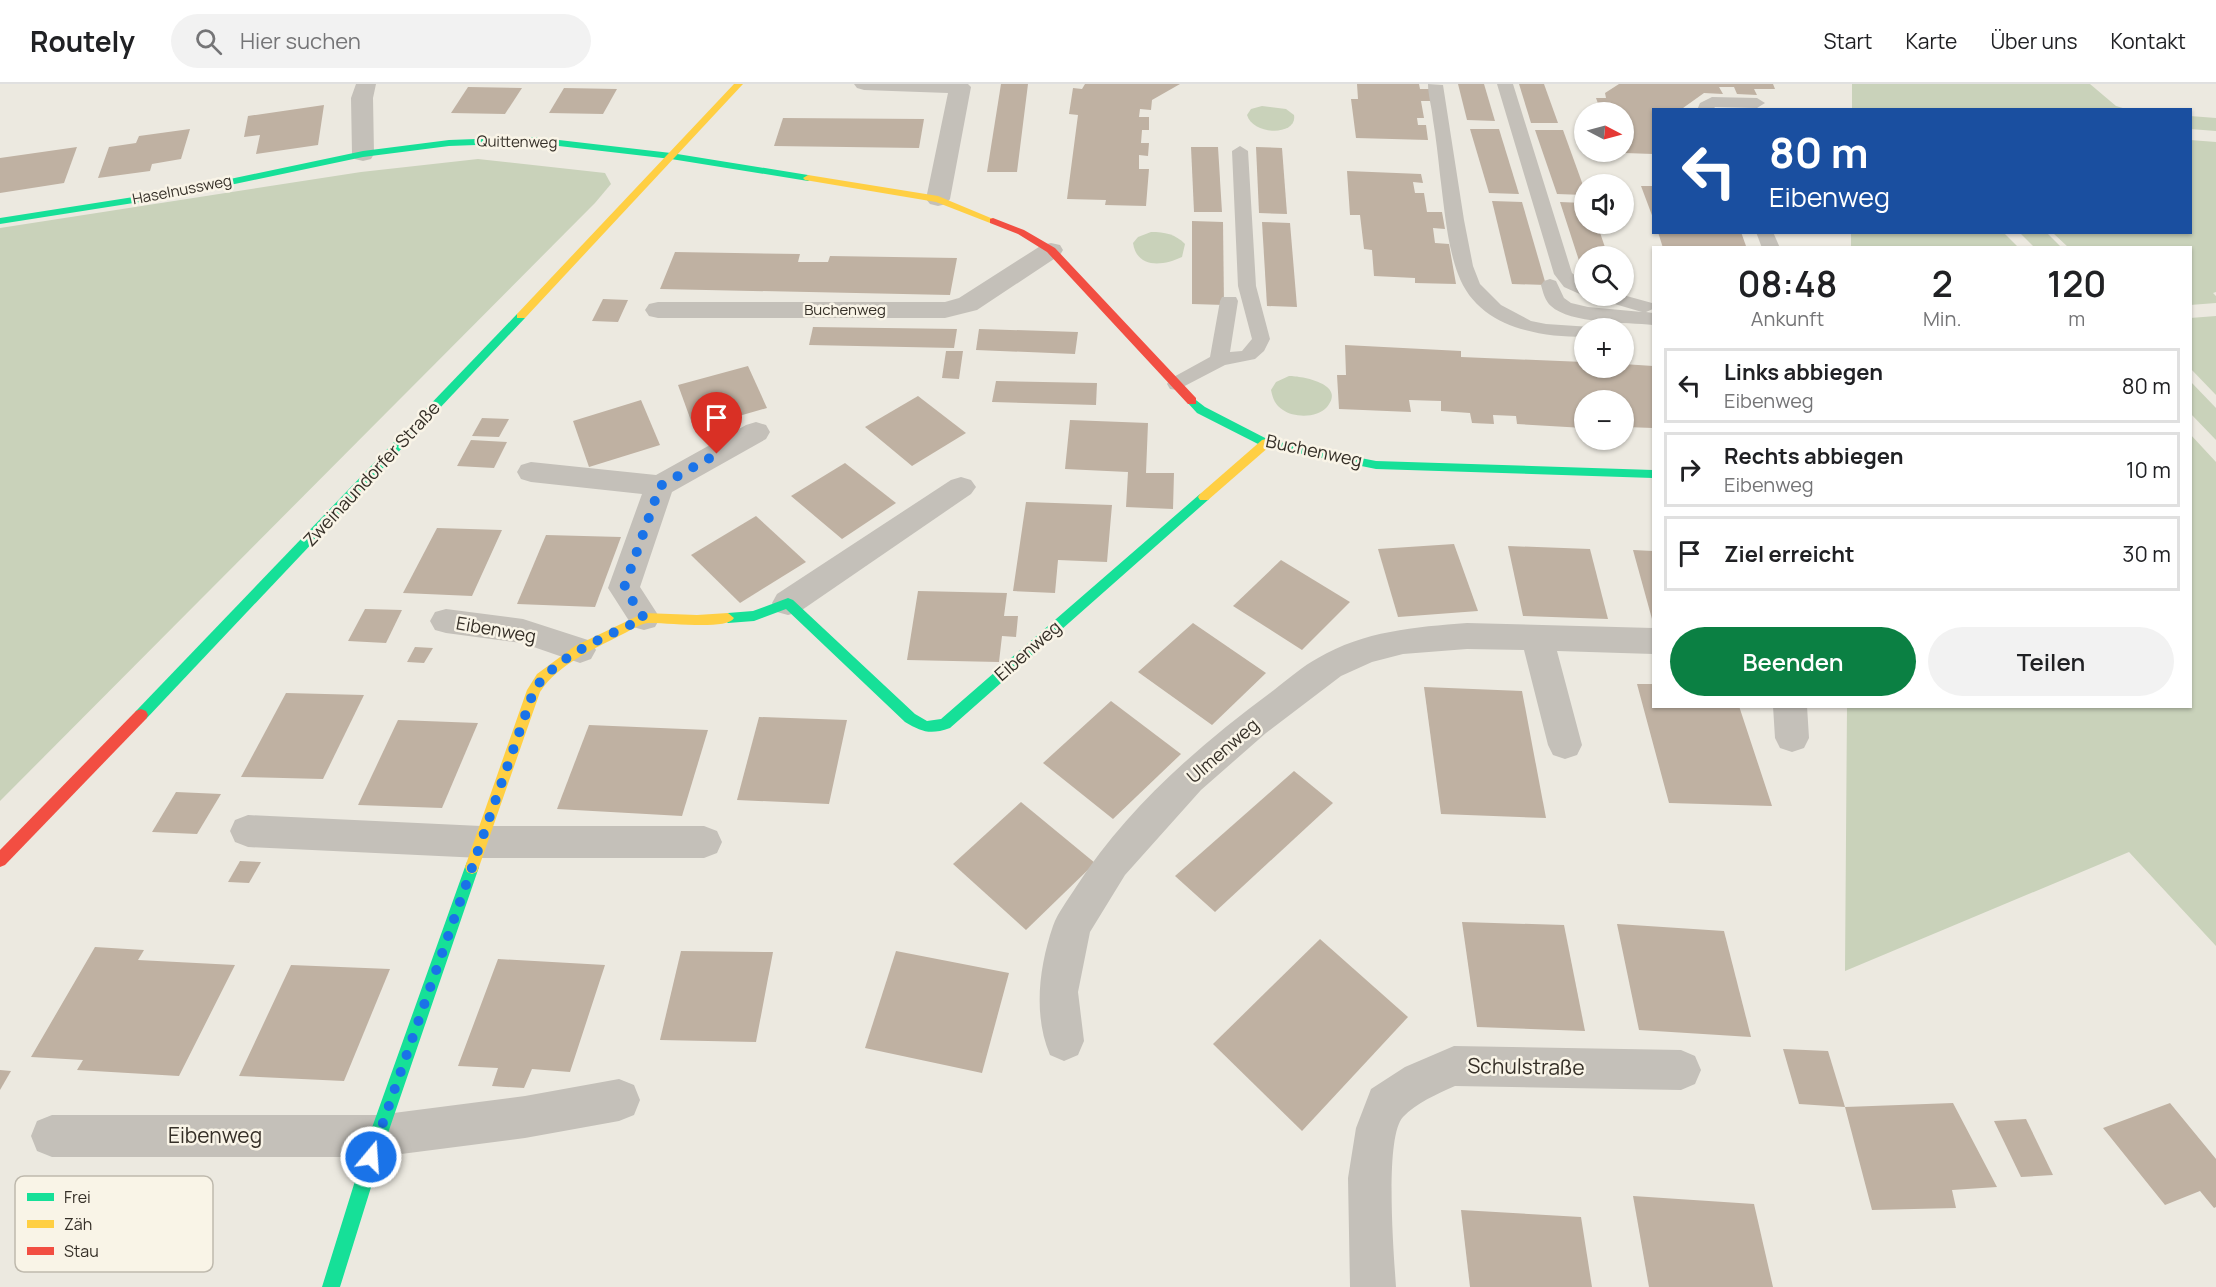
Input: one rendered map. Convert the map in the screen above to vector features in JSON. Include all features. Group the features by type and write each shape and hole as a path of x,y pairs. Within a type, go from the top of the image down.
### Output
{"street":[{"path":"363,154 362,98 366,84"},
{"name":"Zweinaundorfer Straße","path":"0,860 302,548 739,84"},
{"path":"864,84 960,87 939,199"},
{"name":"Quittenweg","path":"363,154 459,142 533,140 671,156"},
{"name":"Haselnussweg","path":"0,220 178,193 363,154"},
{"name":"Buchenweg","path":"671,156 939,199 1013,228 1051,250 1201,410 1266,443 1376,465 1652,474"},
{"name":"Buchenweg","path":"658,310 945,309 968,304 1051,250"},
{"path":"531,472 660,486 756,432"},
{"name":"Eibenweg","path":"788,603 910,718 925,727 945,724 1266,443"},
{"path":"644,618 624,588 660,486"},
{"path":"331,1287 378,1136 534,690 542,678 580,650 644,618 697,620 754,616 788,603 961,486"},
{"name":"Eibenweg","path":"446,621 523,631 580,650"},
{"name":"Ulmenweg","path":"1064,1041 1058,992 1072,927 1112,863 1189,779 1254,723 1329,667 1364,651 1402,641 1424,639 1467,636 1652,641"},
{"path":"1537,638 1565,745"},
{"path":"248,831 481,842 704,842"},
{"name":"Schulstraße","path":"1372,1287 1369,1178 1377,1128 1386,1104 1419,1081 1454,1066 1681,1070"},
{"name":"Eibenweg","path":"52,1136 378,1136 525,1118 619,1100"}],"lane":[{"path":"1505,84 1563,274 1574,285"},
{"path":"1435,85 1443,123 1450,196 1467,276 1479,294 1491,306 1523,324 1541,330 1574,331"},
{"path":"1706,108 1712,102 1757,104"},
{"path":"1177,384 1219,360 1246,357 1259,346 1261,339 1247,286 1240,151"},
{"path":"1550,285 1556,301 1564,307 1578,311 1652,320"},
{"path":"1219,360 1229,301"},
{"path":"1634,304 1652,310"},
{"path":"1634,331 1652,329"}],"green space":[{"path":"1852,84 2090,84 2116,106 2123,108 1852,108"},
{"path":"1262,106 1286,109 1294,115 1293,122 1282,130 1274,131 1257,127 1247,115 1251,109"},
{"path":"2192,116 2216,118 2216,131 2192,129"},
{"path":"2192,140 2216,142 2216,292 2213,293 2216,296 2216,303 2192,305 2192,246 2067,246 2054,234 2192,234"},
{"path":"478,159 605,173 611,184 595,203 0,801 0,228 361,172"},
{"path":"1151,232 1170,234 1185,244 1182,257 1167,262 1152,263 1140,257 1133,243 1138,237"},
{"path":"1851,234 2005,234 2017,246 1851,246"},
{"path":"2021,234 2048,234 2060,246 2033,246"},
{"path":"2216,316 2216,395 2192,370 2192,318"},
{"path":"1289,376 1312,380 1327,387 1332,399 1327,407 1323,411 1306,416 1288,413 1280,408 1271,390 1276,382"},
{"path":"2192,383 2216,408 2216,440 2192,415"},
{"path":"2192,436 2216,462 2216,946 2129,852 1845,971 1847,708 2192,708"}],"building":[{"path":"1001,84 1028,84 1017,172 987,172"},
{"path":"1085,84 1180,84 1152,100 1151,110 1140,109 1139,117 1149,117 1149,130 1142,130 1141,143 1149,143 1148,156 1139,155 1139,169 1149,169 1146,206 1105,205 1106,200 1067,199 1078,115 1069,114 1073,88 1082,89"},
{"path":"1357,84 1419,84 1420,89 1430,89 1432,101 1421,101 1424,118 1417,118 1418,125 1426,125 1428,140 1356,138 1351,99 1358,99"},
{"path":"1458,84 1484,84 1495,121 1467,120"},
{"path":"1519,84 1544,84 1558,123 1531,123"},
{"path":"1619,84 1773,84 1775,89 1754,89 1757,95 1737,94 1734,87 1719,87 1723,94 1704,93 1683,108 1652,108 1652,154 1634,153 1634,102 1597,102 1596,98 1606,98 1605,93"},
{"path":"468,87 522,88 505,114 451,113"},
{"path":"564,88 617,89 603,114 549,113"},
{"path":"324,105 318,145 256,154 260,135 244,137 248,116"},
{"path":"783,118 924,119 919,148 774,146"},
{"path":"190,129 181,159 152,164 150,171 98,178 109,147 136,143 139,136"},
{"path":"1470,129 1499,129 1519,194 1489,193"},
{"path":"1535,130 1563,130 1579,174 1574,174 1574,195 1557,194"},
{"path":"77,147 64,183 0,193 0,158"},
{"path":"1191,147 1218,147 1222,212 1194,212"},
{"path":"1256,147 1282,148 1287,214 1259,213"},
{"path":"1347,171 1421,174 1423,183 1413,182 1415,193 1424,193 1427,212 1442,212 1445,229 1433,228 1435,243 1449,244 1456,284 1415,283 1415,278 1374,276 1372,250 1364,249 1360,215 1350,215"},
{"path":"1641,186 1652,186 1652,215"},
{"path":"1492,201 1522,202 1546,285 1512,284"},
{"path":"1560,202 1574,203 1574,234 1600,234 1605,246 1574,246"},
{"path":"1192,221 1223,222 1224,305 1192,304"},
{"path":"1262,222 1290,223 1297,307 1267,306"},
{"path":"1659,234 1742,234 1746,246 1662,246"},
{"path":"675,252 800,254 798,262 828,262 830,256 957,258 950,295 660,289"},
{"path":"603,299 628,300 618,322 592,321"},
{"path":"813,327 957,329 954,348 809,345"},
{"path":"979,329 1078,332 1075,354 976,350"},
{"path":"1345,345 1461,351 1461,357 1574,362 1574,378 1634,378 1634,365 1652,366 1652,428 1634,427 1634,390 1574,390 1574,427 1517,424 1516,416 1493,415 1494,424 1472,423 1470,413 1441,411 1441,401 1409,400 1411,412 1339,409 1337,375 1346,375"},
{"path":"946,351 963,351 959,379 942,378"},
{"path":"748,366 767,408 694,429 678,385"},
{"path":"996,381 1097,383 1096,405 992,402"},
{"path":"918,396 966,433 912,466 865,427"},
{"path":"641,400 660,445 589,467 573,421"},
{"path":"482,418 509,419 499,437 472,436"},
{"path":"1070,420 1148,423 1146,473 1174,473 1173,509 1126,507 1128,472 1065,469"},
{"path":"471,440 507,442 494,468 457,466"},
{"path":"845,463 896,503 842,539 791,496"},
{"path":"1026,502 1112,505 1107,562 1058,560 1055,593 1013,591"},
{"path":"756,516 806,562 740,603 691,555"},
{"path":"437,528 502,530 472,596 403,593"},
{"path":"546,535 621,537 595,607 517,604"},
{"path":"1454,544 1478,611 1398,617 1378,549"},
{"path":"1508,546 1590,549 1608,619 1523,616"},
{"path":"1633,550 1652,551 1652,619"},
{"path":"1281,560 1350,602 1302,650 1233,606"},
{"path":"918,591 1007,593 1004,616 1018,616 1016,637 1002,636 999,662 907,660"},
{"path":"365,609 402,610 386,643 348,641"},
{"path":"1193,623 1266,673 1212,725 1138,672"},
{"path":"415,647 433,648 424,663 407,662"},
{"path":"1637,684 1652,684 1652,708 1740,708 1772,806 1669,803"},
{"path":"1424,687 1522,691 1546,818 1441,814"},
{"path":"286,693 364,695 323,779 241,777"},
{"path":"1111,701 1181,754 1113,819 1043,763"},
{"path":"759,717 847,720 829,804 737,800"},
{"path":"398,720 478,723 442,808 358,805"},
{"path":"589,725 708,730 682,816 557,809"},
{"path":"1294,771 1333,803 1215,912 1175,876"},
{"path":"176,792 221,794 197,834 152,832"},
{"path":"1021,802 1095,863 1026,930 953,864"},
{"path":"240,861 261,862 249,883 228,882"},
{"path":"1462,922 1564,925 1585,1031 1477,1027"},
{"path":"1617,924 1724,931 1751,1037 1639,1030"},
{"path":"1320,939 1408,1017 1302,1131 1213,1044"},
{"path":"95,947 144,950 138,960 235,965 179,1076 77,1070 83,1060 31,1057"},
{"path":"681,951 773,952 756,1042 660,1040"},
{"path":"896,951 1009,973 982,1073 865,1048"},
{"path":"498,959 605,965 570,1072 532,1069 524,1088 492,1086 498,1068 458,1066"},
{"path":"291,965 390,969 344,1081 239,1076"},
{"path":"1783,1049 1828,1051 1845,1107 1799,1104"},
{"path":"0,1070 11,1071 0,1090"},
{"path":"1953,1103 1997,1187 1952,1190 1956,1208 1872,1210 1845,1107"},
{"path":"2170,1103 2216,1159 2216,1207 2214,1208 2200,1191 2165,1205 2103,1128"},
{"path":"2026,1119 2053,1175 2021,1177 1994,1121"},
{"path":"1633,1196 1754,1204 1773,1287 1649,1287"},
{"path":"1461,1210 1581,1217 1592,1287 1470,1287"}],"traffic: fast":[{"path":"0,221 178,193 363,154 449,143 533,140 671,156 808,178"},
{"path":"141,715 521,316"},
{"path":"1192,401 1201,410 1266,443 1376,465 1652,474"},
{"path":"728,618 754,616 788,603 910,718 925,727 945,724 1204,497"},
{"path":"331,1287 378,1136 472,867"}],"traffic: slow":[{"path":"521,316 739,84"},
{"path":"808,178 938,199 993,221"},
{"path":"1204,497 1266,443"},
{"path":"472,867 534,690 542,678 580,650 644,618 697,620 728,618"}],"traffic: jam":[{"path":"993,221 1021,232 1051,250 1192,401"},
{"path":"0,860 141,715"}],"route":[{"path":"371,1157 534,690 542,678 580,650 644,618 624,588 660,486 717,454"}]}
